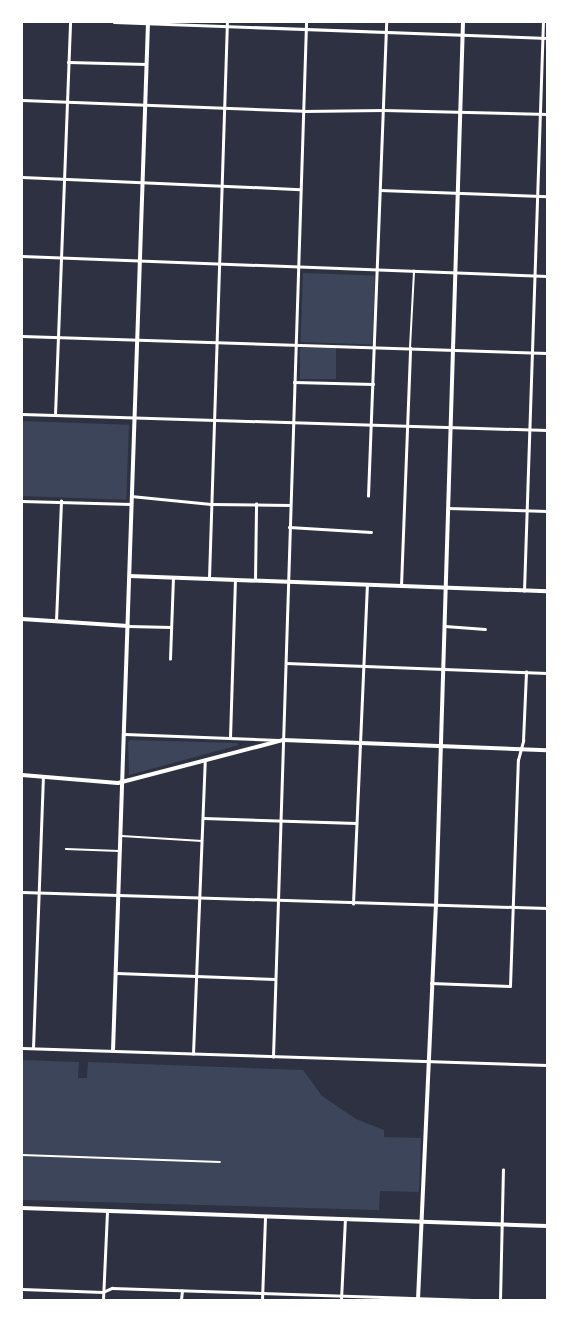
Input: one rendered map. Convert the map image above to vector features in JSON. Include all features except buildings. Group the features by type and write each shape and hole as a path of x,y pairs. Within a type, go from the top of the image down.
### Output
{"main road":[{"path":"22,775 107,783 124,781 283,740 547,750"}],"street":[{"path":"55,415 70,22"},
{"path":"114,22 547,38"},
{"path":"209,578 226,22"},
{"path":"273,1057 306,22"},
{"path":"368,496 384,110 386,22"},
{"path":"418,1299 442,747 447,508 463,22"},
{"path":"524,591 536,276 543,22"},
{"path":"113,1051 124,781 133,417 148,23"},
{"path":"68,62 146,64"},
{"path":"22,100 303,111 384,110 547,114"},
{"path":"22,177 300,189"},
{"path":"380,190 547,196"},
{"path":"22,256 547,276"},
{"path":"22,336 547,353"},
{"path":"401,586 410,348"},
{"path":"294,382 373,384"},
{"path":"22,414 547,430"},
{"path":"131,496 211,504 290,505"},
{"path":"22,501 131,504"},
{"path":"56,621 61,501"},
{"path":"255,580 256,504"},
{"path":"447,508 547,511"},
{"path":"290,527 371,532"},
{"path":"130,576 547,591"},
{"path":"170,659 173,577"},
{"path":"230,738 235,580"},
{"path":"354,904 358,743 366,585"},
{"path":"22,619 128,626 171,626"},
{"path":"444,626 485,629"},
{"path":"286,663 443,670 547,672"},
{"path":"431,983 510,986 518,760 521,749 526,672"},
{"path":"125,734 283,740"},
{"path":"193,1054 204,818 205,760"},
{"path":"33,1048 43,777"},
{"path":"204,818 356,823"},
{"path":"22,892 354,904 547,908"},
{"path":"116,973 275,979"},
{"path":"22,1048 547,1065"},
{"path":"22,1155 220,1162"},
{"path":"500,1300 504,1170"},
{"path":"22,1208 547,1226"},
{"path":"103,1300 107,1211"},
{"path":"262,1300 266,1217"},
{"path":"341,1298 345,1219"},
{"path":"22,1289 104,1292 112,1288 262,1293 341,1298 480,1300"},
{"path":"181,1300 182,1291"}],"lane":[{"path":"410,348 414,271"},
{"path":"122,836 203,841"},
{"path":"66,849 121,851"}],"shaded area":[{"path":"303,273 375,276 373,344 301,342"},
{"path":"300,348 336,348 336,379 300,379"},
{"path":"22,421 129,425 126,500 22,496"},
{"path":"130,740 237,743 239,745 129,775 128,742"},
{"path":"22,1060 79,1062 78,1078 87,1078 88,1062 303,1070 322,1096 356,1119 384,1130 384,1137 421,1138 419,1192 380,1191 379,1210 22,1200"}]}
